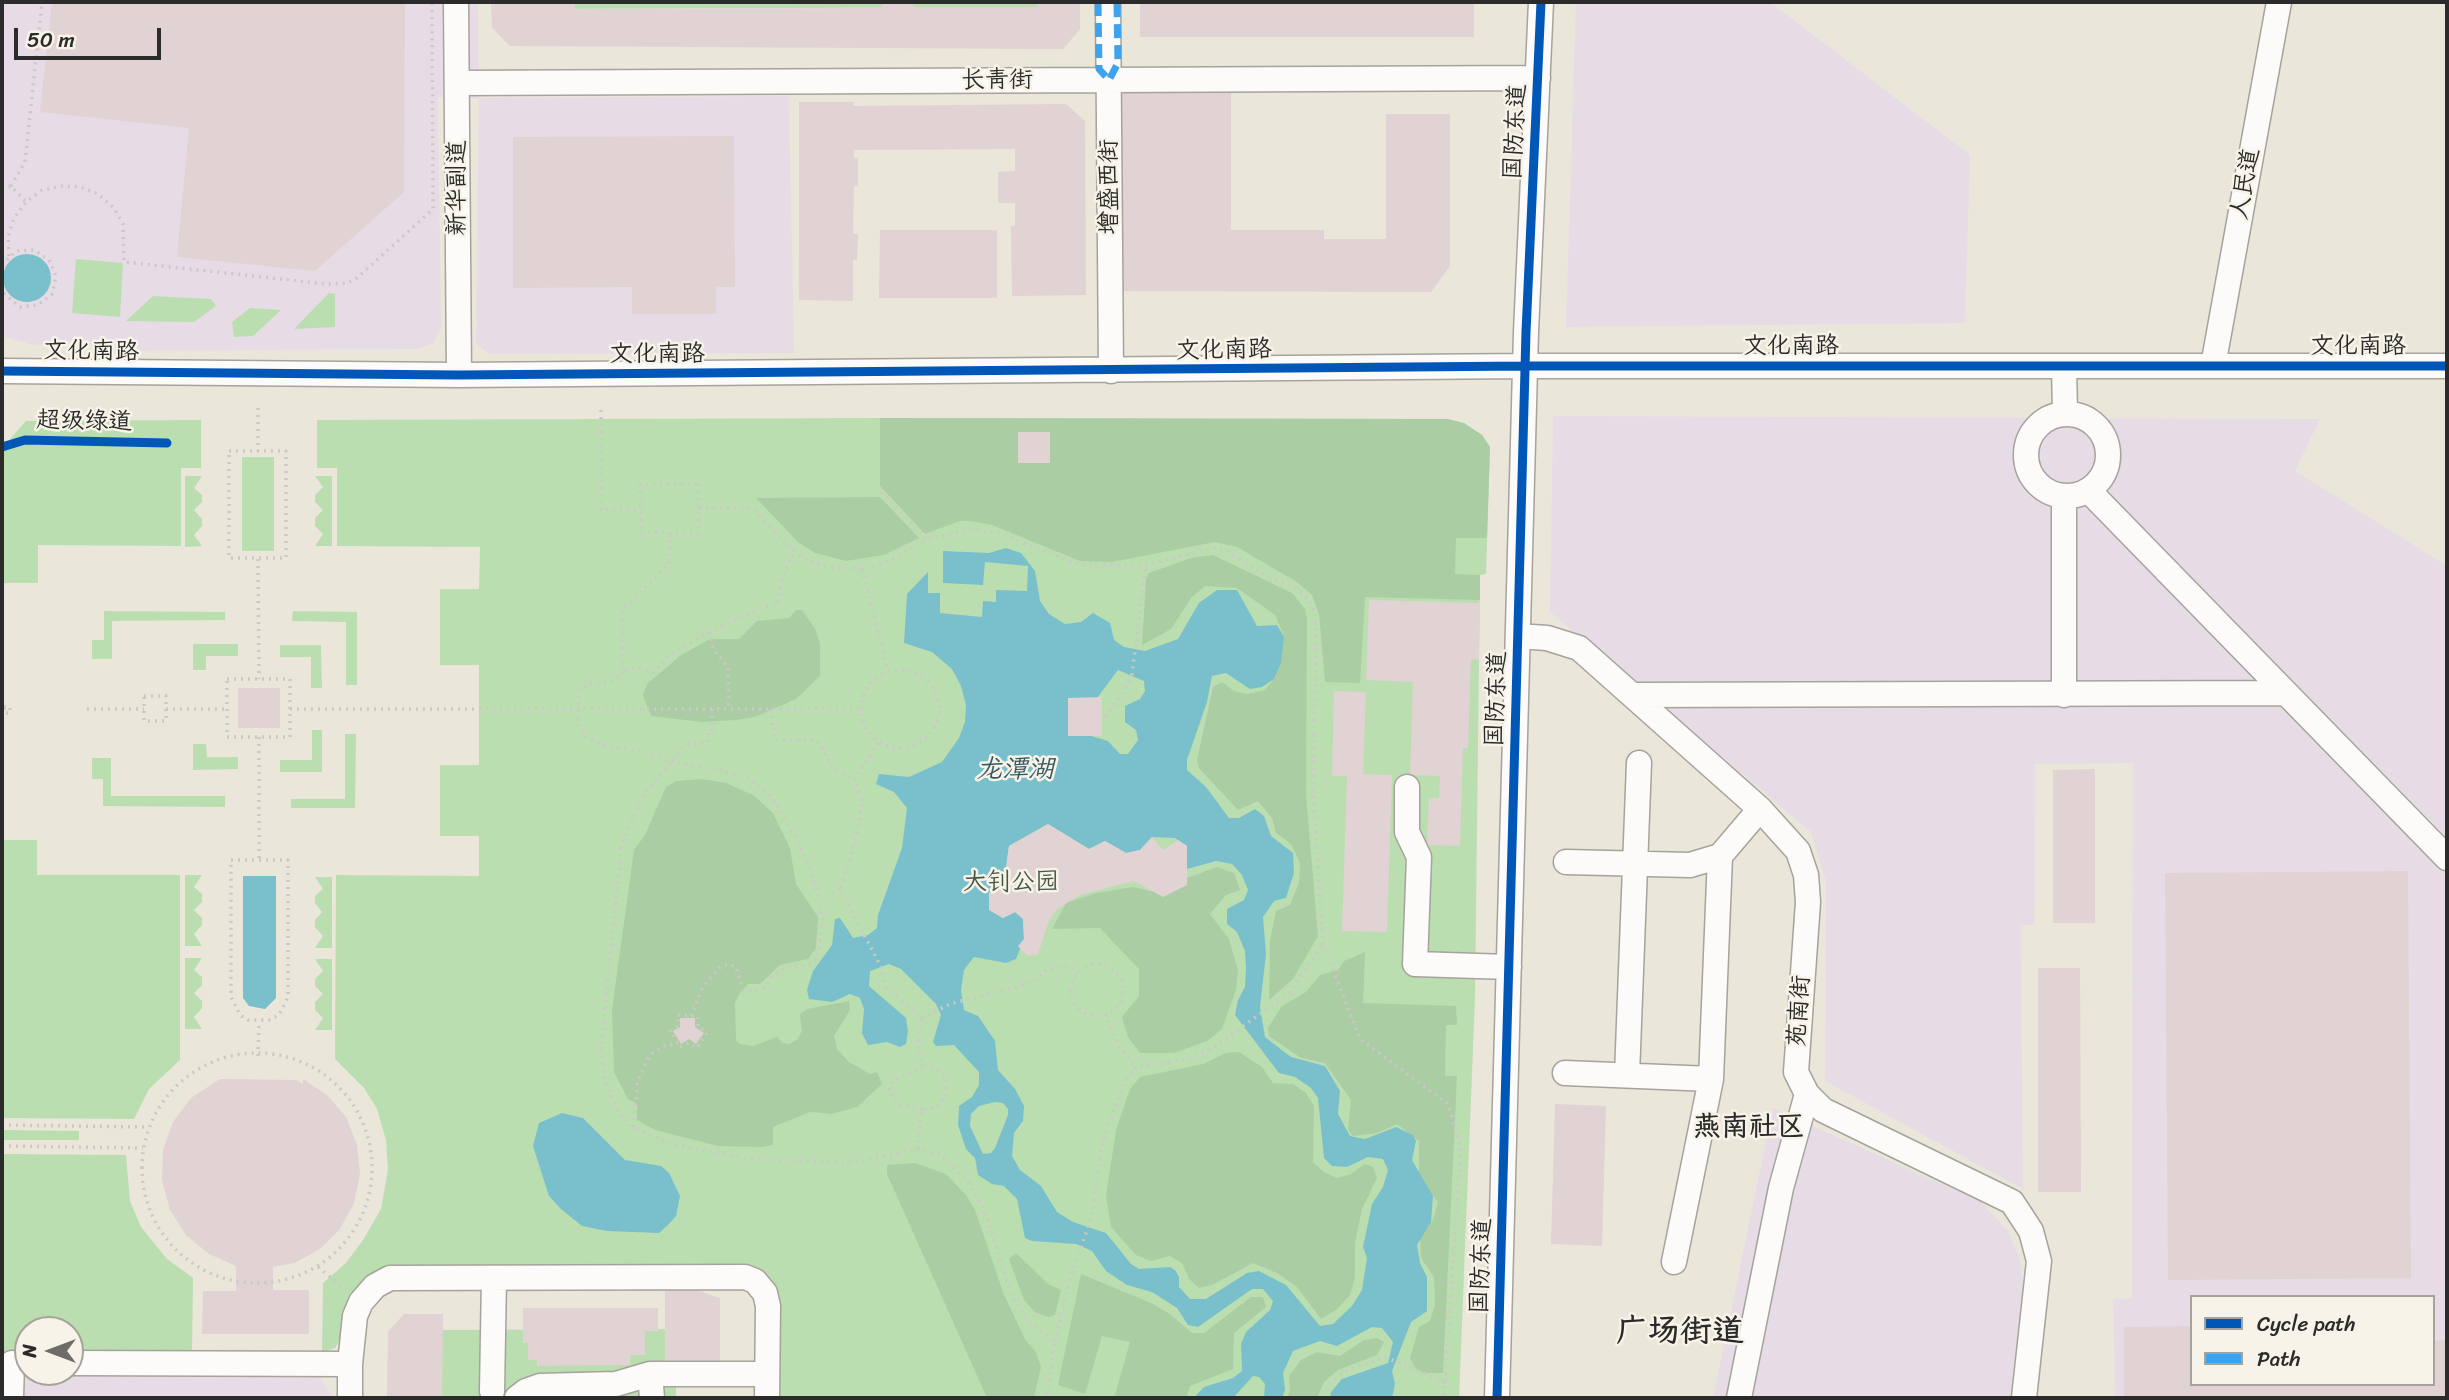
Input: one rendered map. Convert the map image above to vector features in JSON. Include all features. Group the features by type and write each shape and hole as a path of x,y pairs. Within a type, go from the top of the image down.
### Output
{"street":[{"name":"新华副道","path":"456,2 459,375"},
{"path":"1098,2 1099,69 1109,80 1118,62 1117,2"},
{"name":"增盛西街","path":"1108,2 1111,371"},
{"name":"国防东道","path":"1497,1398 1526,366 1541,2"},
{"name":"人民道","path":"2213,366 2279,2"},
{"name":"长青街","path":"457,83 1538,78"},
{"name":"文化南路","path":"2,371 459,375 1526,366 2447,366"},
{"path":"2064,366 2064,413"},
{"path":"2064,413 2091,421 2106,442 2106,470 2089,491 2064,497 2039,486 2026,462 2026,448 2039,424 2064,413"},
{"path":"2089,491 2447,858"},
{"path":"2064,497 2064,695"},
{"name":"苑南街","path":"1518,636 1547,638 1579,648 1635,695 1760,809 1798,851 1806,875 1808,902 1796,1072 1807,1094"},
{"path":"1635,695 2286,693"},
{"path":"1628,1075 1639,763"},
{"path":"1407,787 1407,832 1419,857 1415,964 1509,967"},
{"path":"1566,862 1690,865 1720,856 1760,809"},
{"path":"1674,1262 1711,1079 1720,856"},
{"path":"1565,1073 1711,1079"},
{"path":"1739,1398 1781,1188 1807,1094 1823,1110 2012,1202 2031,1231 2039,1261 2024,1398"},
{"path":"350,1398 355,1316 361,1303 375,1286 390,1278 745,1277 755,1281 765,1293 768,1306 767,1386 616,1384 540,1387 526,1391 517,1398"},
{"path":"493,1396 494,1278"},
{"path":"12,1398 14,1363"},
{"path":"84,1363 350,1364"},
{"path":"616,1384 640,1398"}],"path":[{"path":"2,189 11,186 25,162 42,2"},
{"path":"9,256 11,227 26,202 41,191 60,186 80,187 98,194 113,207 123,223 124,262 327,284 346,283 357,278 433,209 432,2"},
{"path":"11,186 26,202"},
{"path":"2,265 9,256 25,249 42,254 54,268 55,285 46,301 29,307 12,303 2,292"},
{"path":"258,408 258,451"},
{"path":"601,410 601,510 640,509"},
{"path":"229,451 286,451 286,558 258,558 229,558 229,451"},
{"path":"698,484 699,508 699,533 641,533 640,485 698,484"},
{"path":"881,492 927,539"},
{"path":"699,508 746,507 754,510 794,551 808,561 835,568 862,569 887,562 927,539 970,529 998,533 1081,565 1146,565 1213,548 1227,551 1259,572 1295,587 1307,598 1315,611 1313,791 1323,944 1360,1039 1448,1104 1461,1147 1444,1398"},
{"path":"623,672 623,609 669,564 670,533"},
{"path":"691,1016 702,989 721,966 729,964 736,967 743,990 753,992 766,987 772,976 783,969 809,965 818,958 822,919 820,900 800,845 772,797 749,779 720,769 671,762 646,752 602,745 585,736 578,725 579,690 588,684 615,681 623,672 633,668 655,673 669,655 709,632 761,608 778,604 780,584 794,551"},
{"path":"258,558 259,679"},
{"path":"1105,716 1121,697 1132,674 1146,565"},
{"path":"862,569 888,671"},
{"path":"709,632 714,650 728,667 729,709"},
{"path":"888,671 913,671 932,686 940,709 933,732 913,747 901,749 878,743 862,722 860,709 868,685 888,671"},
{"path":"227,679 290,679 290,737 227,737 227,709 227,679"},
{"path":"144,696 166,696 166,709 166,722 144,722 144,696"},
{"path":"7,699 7,722"},
{"path":"87,709 144,709"},
{"path":"166,709 227,709"},
{"path":"290,709 860,709"},
{"path":"712,709 712,731 708,731 708,742 684,745 642,799 621,848 601,1048 604,1078 617,1110 633,1127 668,1143 710,1154 773,1161 852,1163 917,1149 941,1155 965,1178 983,1206 1011,1294 1028,1322 1055,1342"},
{"path":"772,709 775,740 817,740 833,768 853,780 862,800 858,830 840,890 883,969 886,988 922,1018"},
{"path":"6,710 16,710"},
{"path":"259,737 259,860"},
{"path":"853,780 878,743"},
{"path":"231,860 288,860 288,997 279,1015 259,1021 240,1015 231,997 231,860"},
{"path":"820,900 840,890"},
{"path":"1047,1398 1055,1342 1076,1261 1094,1212 1101,1147 1107,1122 1124,1083 1136,1067 1190,1059 1217,1045 1227,1035 1275,1004 1303,977 1323,944"},
{"path":"1093,964 1101,964 1116,972 1123,987 1119,1003 1106,1014 1089,1015 1075,1004 1071,987 1078,971 1093,964"},
{"path":"922,1018 950,1004 975,1000 1031,983 1047,969 1067,966 1078,971"},
{"path":"1106,1014 1119,1047 1136,1067"},
{"path":"678,1016 691,1016 698,1016 698,1027 708,1033 697,1048 689,1043 680,1047 670,1031 678,1026 678,1016"},
{"path":"922,1018 917,1045 922,1065"},
{"path":"258,1056 259,1021"},
{"path":"633,1127 638,1080 650,1055 664,1046 678,1043"},
{"path":"224,1056 295,1057 328,1075 354,1102 369,1136 373,1174 365,1210 346,1242 318,1267 298,1277 258,1285 218,1278 183,1258 157,1227 143,1189 143,1148 148,1127 166,1096 192,1072 224,1056"},
{"path":"922,1065 932,1067 945,1076 945,1098 935,1108 922,1109 897,1104 889,1091 892,1081 913,1073 922,1065"},
{"path":"917,1149 922,1109"},
{"path":"2,1125 148,1127"},
{"path":"2,1146 143,1148"},
{"path":"318,1267 361,1303"},
{"path":"1326,1398 1330,1384 1343,1372 1385,1357 1447,1383"}],"shaded area":[{"path":"2,2 478,2 479,98 789,96 794,353 490,354 476,344 479,99 438,97 441,326 434,343 416,349 100,351 84,341 33,345 8,338 2,335"},
{"path":"1576,2 1770,2 1970,155 1965,323 1566,327"},
{"path":"1553,416 2320,419 2295,471 2447,566 2447,1398 2115,1398 2113,1299 2132,1298 2133,763 2035,764 2034,925 2021,925 2023,1189 1825,1081 1826,882 1811,832 1550,612"},
{"path":"1773,1108 1981,1202 2007,1230 2019,1256 2025,1296 2010,1398 1713,1398"},
{"path":"305,1373 320,1378 334,1398 2,1398 2,1375 14,1375 14,1386 84,1386 84,1374"}],"green space":[{"path":"540,2 1037,2 1037,7 540,9"},
{"path":"76,259 123,263 120,317 72,313"},
{"path":"329,293 335,294 335,327 294,329"},
{"path":"153,296 211,299 216,306 194,322 126,321"},
{"path":"250,308 281,310 253,336 234,337 232,322"},
{"path":"880,418 1447,419 1464,423 1482,435 1490,447 1487,538 1456,538 1455,574 1480,575 1480,600 1365,597 1360,683 1325,682 1319,614 1312,595 1297,582 1237,547 1215,542 1112,562 1080,561 992,525 971,521 960,521 925,534 880,486"},
{"name":"大钊公园","path":"1447,419 1464,423 1482,435 1490,447 1486,574 1480,575 1475,998 1459,1398 779,1398 773,1286 388,1268 335,1348 322,1352 323,1283 346,1263 381,1209 388,1170 386,1140 377,1109 364,1088 335,1059 336,875 479,876 479,836 440,836 440,765 479,765 479,665 440,665 440,589 479,589 480,547 337,546 337,468 317,468 317,420"},
{"path":"201,420 201,468 181,468 181,546 38,545 38,583 2,583 2,448 26,421"},
{"path":"242,457 274,457 274,551 242,551"},
{"path":"185,476 202,476 194,488 202,495 202,502 194,510 202,519 202,526 194,535 202,546 185,547"},
{"path":"315,476 332,476 332,546 315,546 323,534 315,526 315,518 323,510 315,502 315,495 323,487"},
{"path":"880,497 919,538 884,555 846,561 815,553 799,543 756,498"},
{"path":"1213,555 1292,593 1305,609 1307,619 1306,794 1318,936 1293,979 1269,1000 1270,941 1276,911 1290,905 1299,883 1300,863 1291,844 1276,833 1272,818 1258,801 1238,810 1199,768 1197,760 1213,687 1222,682 1234,691 1247,694 1265,690 1276,676 1283,633 1275,615 1237,588 1205,586 1191,598 1171,629 1142,645 1146,579 1149,573 1191,558"},
{"path":"796,610 802,610 815,629 820,643 820,676 796,699 755,717 736,720 702,722 651,716 643,695 647,684 681,655 710,639 739,639 757,621 789,618"},
{"path":"104,611 225,612 225,620 112,621 112,659 92,659 92,640 104,640"},
{"path":"293,611 357,612 357,685 346,685 346,622 292,621"},
{"path":"193,644 238,644 238,656 206,656 206,670 193,670"},
{"path":"280,645 321,645 322,688 311,688 311,657 280,657"},
{"path":"312,730 322,730 322,772 280,772 280,760 312,760"},
{"path":"345,734 356,734 355,808 291,808 291,799 345,799"},
{"path":"193,744 206,744 207,757 238,757 238,769 193,770"},
{"path":"92,758 111,758 111,796 225,796 225,807 103,806 103,779 92,779"},
{"path":"701,779 726,783 753,795 773,813 790,848 796,884 818,917 816,948 808,959 780,965 760,984 748,984 739,994 735,1003 736,1040 740,1044 753,1046 777,1037 782,1043 789,1044 797,1040 802,1031 800,1014 807,1009 849,1001 850,1010 834,1036 837,1049 849,1062 870,1074 877,1072 882,1084 857,1107 832,1114 810,1112 773,1127 773,1145 718,1146 655,1130 637,1120 637,1104 628,1099 614,1072 612,1010 634,850 645,835 666,787 676,781"},
{"path":"2,840 37,840 37,875 180,875 180,1060 149,1089 134,1119 2,1118"},
{"path":"1217,867 1234,873 1240,890 1226,895 1210,914 1229,939 1238,970 1236,990 1222,1029 1207,1041 1174,1053 1140,1053 1128,1037 1122,1017 1139,996 1139,969 1100,928 1052,929 1066,903 1096,893 1133,887 1154,892 1170,890 1184,879"},
{"path":"185,875 202,875 194,887 202,894 202,902 194,910 202,918 202,925 194,934 202,946 185,946"},
{"path":"315,877 332,877 332,948 315,948 323,936 315,927 315,920 322,912 315,903 315,896 323,889"},
{"path":"1365,952 1363,1003 1456,1006 1457,1025 1446,1025 1445,1076 1457,1076 1443,1373 1424,1373 1416,1369 1410,1358 1419,1327 1430,1321 1435,1305 1434,1277 1421,1258 1420,1238 1433,1220 1438,1202 1419,1178 1419,1141 1397,1124 1378,1133 1353,1136 1348,1130 1351,1100 1325,1063 1301,1058 1269,1036 1268,1028 1281,1007 1306,992 1320,975 1338,970 1344,961"},
{"path":"185,958 202,958 194,970 202,977 202,985 194,993 202,1001 202,1008 194,1017 202,1029 185,1029"},
{"path":"315,959 332,959 332,1030 315,1030 323,1018 315,1010 315,1002 323,994 315,986 315,979 323,971"},
{"path":"1239,1052 1262,1067 1273,1083 1293,1084 1306,1093 1314,1106 1313,1162 1324,1172 1337,1178 1351,1174 1365,1164 1373,1167 1377,1178 1362,1209 1355,1243 1355,1277 1350,1295 1336,1310 1321,1319 1297,1287 1279,1274 1253,1263 1212,1285 1199,1288 1189,1279 1182,1263 1170,1256 1151,1261 1136,1255 1111,1227 1106,1196 1116,1130 1130,1089 1140,1077 1203,1064 1226,1053"},
{"path":"2,1130 79,1131 79,1140 2,1140"},
{"path":"2,1154 126,1155 130,1201 141,1227 167,1259 193,1278 192,1353 84,1353 84,1316 14,1316 14,1353 2,1353"},
{"path":"915,1163 946,1174 966,1195 975,1210 1004,1295 1026,1341 1036,1352 1041,1367 1034,1398 987,1398 887,1174 887,1165"},
{"path":"1016,1253 1048,1284 1061,1290 1055,1315 1048,1317 1035,1312 1024,1300 1009,1259"},
{"path":"1081,1274 1151,1303 1170,1314 1192,1333 1204,1333 1251,1297 1263,1297 1266,1307 1234,1333 1233,1369 1190,1386 1186,1398 1114,1398 1130,1342 1102,1336 1085,1394 1058,1385"},
{"path":"676,1329 676,1398 431,1398 431,1330"},
{"path":"1377,1338 1384,1342 1377,1355 1338,1370 1324,1382 1317,1398 1287,1398 1290,1390 1289,1376 1301,1360 1317,1352 1340,1356 1364,1340"}],"water":[{"path":"27,254 44,261 51,278 44,295 27,302 10,295 3,278 10,261"},
{"name":"龙潭湖","path":"1006,548 1021,553 1035,571 1040,601 1049,614 1065,624 1081,622 1093,613 1110,623 1114,640 1124,647 1145,651 1178,639 1199,603 1217,590 1237,590 1257,626 1277,625 1284,637 1281,663 1274,679 1262,687 1250,689 1226,673 1212,676 1207,702 1187,760 1187,770 1206,787 1229,818 1239,818 1255,809 1264,816 1271,836 1293,853 1294,873 1286,898 1274,901 1263,917 1266,954 1260,1007 1265,1037 1291,1057 1325,1066 1340,1091 1338,1114 1350,1136 1365,1139 1396,1127 1413,1135 1416,1141 1412,1160 1433,1196 1431,1222 1417,1245 1420,1263 1427,1277 1427,1311 1411,1322 1392,1371 1395,1384 1392,1398 1330,1398 1331,1392 1342,1379 1388,1363 1393,1342 1382,1328 1372,1327 1337,1346 1320,1341 1293,1351 1283,1373 1285,1390 1282,1398 1264,1398 1265,1384 1259,1377 1253,1376 1233,1398 1194,1398 1204,1387 1233,1378 1242,1371 1241,1344 1246,1332 1270,1310 1273,1301 1263,1289 1252,1289 1198,1327 1188,1325 1177,1308 1152,1292 1127,1285 1106,1271 1092,1251 1076,1244 1032,1241 1025,1238 1017,1199 1004,1186 992,1184 978,1175 975,1158 966,1149 958,1125 959,1106 972,1097 979,1085 979,1072 954,1045 936,1046 933,1042 941,1015 936,1004 901,969 889,964 870,971 869,986 906,1018 906,1044 900,1047 887,1042 868,1045 862,1033 864,1009 860,998 850,994 832,1002 809,999 807,990 813,971 832,945 835,919 840,918 853,938 868,935 877,928 878,915 902,848 907,808 894,792 876,784 879,774 909,777 942,762 959,738 965,722 966,705 961,686 952,669 932,652 904,643 907,594 928,572 928,593 940,593 940,613 982,617 983,601 996,602 996,590 1027,591 1028,566 985,562 983,585 943,583 943,551 989,553","holes":["1118,670 1144,681 1145,691 1140,699 1125,706 1125,722 1136,730 1138,740 1128,754 1120,754 1108,741 1091,736 1068,736 1068,698 1097,698","1048,824 1089,849 1105,841 1126,853 1140,850 1152,837 1175,838 1187,846 1187,869 1216,861 1232,864 1242,875 1248,890 1244,900 1227,909 1227,924 1237,932 1245,951 1245,987 1238,1000 1235,1015 1279,1073 1295,1077 1311,1088 1318,1098 1324,1158 1332,1166 1347,1167 1368,1157 1383,1159 1388,1170 1383,1187 1372,1204 1363,1247 1367,1258 1362,1290 1352,1306 1333,1324 1320,1326 1286,1285 1259,1271 1247,1273 1206,1299 1190,1299 1179,1287 1179,1277 1175,1270 1170,1267 1139,1269 1131,1264 1106,1233 1073,1222 1057,1212 1041,1186 1020,1170 1012,1156 1014,1133 1023,1121 1024,1106 1015,1089 998,1070 995,1041 978,1016 964,1010 961,990 964,970 974,957 1006,963 1016,959 1024,939 1023,919 1015,912 1003,918 989,910 989,893 1000,886 1005,875 1009,846","995,1102 1003,1103 1008,1109 1008,1115 991,1153 983,1154 970,1126 971,1114 979,1106"]},
{"path":"243,876 276,876 276,998 265,1009 249,1006 243,998"},
{"path":"562,1113 583,1118 625,1160 661,1166 669,1173 680,1196 676,1216 659,1233 607,1231 582,1226 549,1196 533,1146 539,1123"}],"building":[{"path":"52,2 405,2 404,192 315,271 177,257 189,128 40,112"},
{"path":"491,2 575,2 575,9 882,8 882,2 913,2 913,7 1037,7 1037,2 1080,2 1080,29 1063,49 510,46 492,28"},
{"path":"1140,2 1474,2 1474,37 1140,37"},
{"path":"1122,87 1231,87 1231,230 1324,230 1324,239 1386,239 1386,114 1450,114 1450,266 1431,292 1121,291"},
{"path":"799,102 854,102 853,106 1066,104 1085,121 1086,295 1012,296 1011,226 1015,226 1015,203 998,203 998,172 1015,171 1015,149 854,150 854,158 858,158 858,186 854,186 853,234 858,234 857,260 853,260 853,301 799,300"},
{"path":"734,136 735,287 716,287 716,314 632,314 632,287 513,288 513,137"},
{"path":"880,230 997,230 997,298 879,298"},
{"path":"1018,432 1050,432 1050,463 1018,463"},
{"path":"1369,600 1480,603 1479,660 1471,659 1468,748 1463,748 1460,846 1427,845 1429,798 1439,798 1440,776 1410,775 1413,682 1366,680"},
{"path":"238,688 280,688 280,728 238,728"},
{"path":"1334,691 1366,692 1363,774 1392,775 1387,932 1342,931 1347,776 1332,776"},
{"path":"1102,697 1102,736 1068,736 1068,698"},
{"path":"2095,769 2095,923 2053,923 2053,770"},
{"path":"1048,824 1089,849 1105,841 1126,853 1140,850 1152,837 1163,850 1178,840 1187,846 1187,885 1163,897 1134,881 1080,895 1057,909 1048,923 1038,954 1028,956 1018,946 1024,939 1023,919 1015,912 1003,918 989,910 989,893 1000,886 1005,875 1009,846"},
{"path":"2408,871 2411,1278 2168,1280 2165,873"},
{"path":"2038,968 2080,968 2081,1192 2038,1192"},
{"path":"680,1018 695,1018 695,1027 704,1033 696,1044 689,1039 681,1044 673,1031 680,1027"},
{"path":"220,1079 297,1080 303,1084 303,1079 327,1095 346,1117 357,1145 360,1174 354,1203 340,1229 320,1249 294,1263 273,1267 273,1290 309,1290 309,1334 202,1334 203,1291 236,1291 236,1266 209,1254 186,1235 170,1210 162,1180 163,1150 173,1122 191,1098"},
{"path":"1555,1104 1606,1106 1602,1246 1551,1244"},
{"path":"665,1288 691,1288 720,1298 720,1369 665,1369"},
{"path":"523,1308 658,1308 658,1331 645,1331 645,1355 630,1355 630,1365 537,1366 537,1360 528,1360 528,1343 523,1343"},
{"path":"404,1314 443,1314 442,1398 387,1398 388,1332"},
{"path":"2190,1326 2190,1386 2435,1386 2435,1341 2447,1340 2447,1398 2124,1398 2124,1327"}],"marked path":[{"path":"1098,2 1099,69 1109,80 1118,63 1117,2"}],"cycle path":[{"path":"1497,1398 1526,332 1541,2"},
{"path":"2,371 459,375 1526,366 2447,366"},
{"name":"超级绿道","path":"2,447 25,440 167,443"}],"district":[{"name":"燕南社区","path":"1749,1128"},
{"name":"广场街道","path":"1680,1333"}]}
